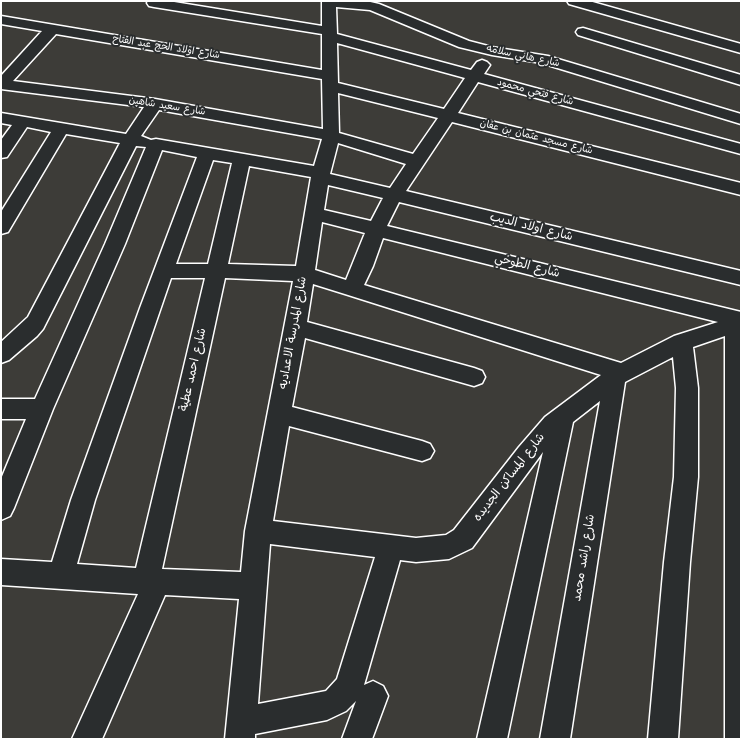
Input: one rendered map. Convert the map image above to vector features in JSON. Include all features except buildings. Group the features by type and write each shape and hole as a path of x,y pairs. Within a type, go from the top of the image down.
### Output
{"street":[{"name":"شارع المدرسة الاعداديه","path":"240,731 258,531 296,327 321,175 331,136 329,1"},
{"name":"شارع هاني سلامه","path":"329,1 374,7 452,39 492,51 543,59 741,119"},
{"path":"574,1 741,49"},
{"name":"شارع فتحي محمود","path":"154,2 329,34 474,76 741,149"},
{"name":"شارع اولاد الحج عبد الفتاح","path":"1,20 331,81"},
{"path":"2,84 52,29"},
{"path":"583,32 741,80"},
{"path":"352,289 364,266 376,229 394,195 492,51"},
{"name":"شارع مسجد عثمان بن عفان","path":"331,81 448,115 741,189"},
{"name":"شارع سعيد شاهين","path":"2,84 13,102 155,104 331,136 416,161"},
{"path":"1,354 30,330 36,323 130,140 155,104"},
{"name":"شارع اولاد الديب","path":"1,118 242,158 321,175 394,195 741,278"},
{"path":"1,153 23,121"},
{"path":"1,227 61,129"},
{"path":"1,508 42,409 115,244 156,144"},
{"path":"61,575 83,500 207,152"},
{"name":"شارع احمد عطية","path":"87,739 151,581 216,271 242,158"},
{"name":"شارع الطوخي","path":"314,214 739,323"},
{"path":"164,271 304,274 619,375"},
{"path":"739,323 740,739"},
{"name":"شارع المساكن الجديده","path":"258,531 391,548 434,550 449,547 463,539 527,454 563,416 619,375 682,342 739,323"},
{"path":"296,327 474,377"},
{"path":"663,739 677,562 686,477 687,388 682,342"},
{"name":"شارع راشد محمد","path":"555,739 619,375"},
{"path":"1,409 42,409"},
{"path":"280,414 422,451"},
{"path":"492,739 563,416"},
{"path":"240,731 327,706 336,701 350,688 391,548"},
{"path":"1,572 252,586"},
{"path":"357,739 373,696"}]}
